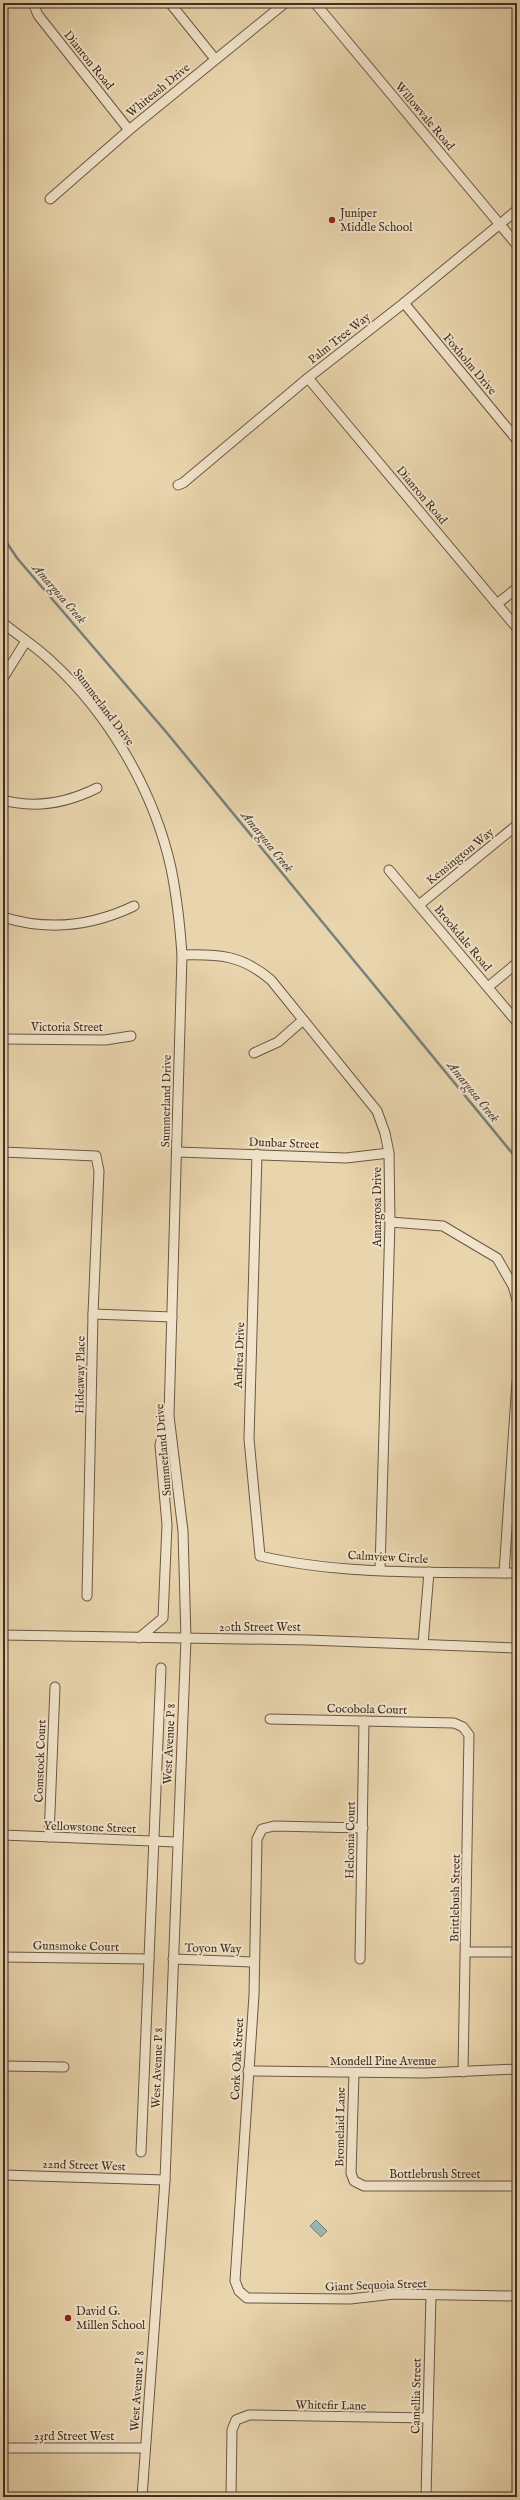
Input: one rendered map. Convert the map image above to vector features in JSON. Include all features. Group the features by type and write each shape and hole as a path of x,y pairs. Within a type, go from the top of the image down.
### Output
{"street":[{"name":"Dianron Road","path":"33,3 38,15 129,130"},
{"path":"170,3 215,59"},
{"name":"Whiteash Drive","path":"50,199 129,130 285,3"},
{"name":"Willowvale Road","path":"315,3 517,245"},
{"name":"Palm Tree Way","path":"178,485 183,484 308,378 404,303 517,210"},
{"name":"Foxholm Drive","path":"404,303 517,440"},
{"name":"Dianron Road","path":"308,378 517,628"},
{"path":"497,604 517,588"},
{"name":"Summerland Drive","path":"3,624 50,660 72,682 121,746 160,828 171,867 178,910 182,955 170,1404 183,1532 186,1639"},
{"path":"3,678 26,641"},
{"path":"3,800 18,804 64,802 97,788"},
{"name":"Kensington Way","path":"419,905 517,826"},
{"name":"Brookdale Road","path":"389,870 517,1022"},
{"path":"3,917 43,926 68,926 112,917 134,906"},
{"name":"Amargosa Drive","path":"182,955 210,954 226,956 255,966 271,980 354,1080 377,1111 385,1133 389,1153 390,1222 380,1569"},
{"path":"488,987 517,963"},
{"path":"254,1053 278,1042 303,1020"},
{"name":"Victoria Street","path":"3,1039 105,1040 132,1036"},
{"name":"Hideaway Place","path":"3,1152 96,1156 99,1171 93,1314 88,1596"},
{"name":"Dunbar Street","path":"177,1152 346,1158 389,1153"},
{"name":"Andrea Drive","path":"257,1154 249,1438 260,1556"},
{"path":"390,1222 443,1226 497,1258 513,1286 517,1300"},
{"path":"93,1314 172,1317"},
{"path":"504,1573 517,1381"},
{"path":"139,1638 163,1618 167,1525 160,1445 170,1404"},
{"name":"Calmview Circle","path":"260,1556 319,1565 429,1572 517,1573"},
{"path":"423,1644 429,1572"},
{"name":"20th Street West","path":"3,1635 308,1640 517,1648"},
{"name":"West Avenue P 8","path":"142,2497 165,2180 176,1842 186,1639"},
{"name":"West Avenue P 8","path":"141,2152 161,1668"},
{"name":"Comstock Court","path":"49,1837 55,1687"},
{"name":"Cocobola Court","path":"270,1719 454,1723 463,1727"},
{"name":"Helconia Court","path":"360,1959 364,1721"},
{"name":"Brittlebush Street","path":"463,1727 469,1735 463,2072"},
{"name":"Cork Oak Street","path":"239,2291 235,2281 254,1995 253,1962 257,1839 262,1830 274,1826 363,1828"},
{"name":"Yellowstone Street","path":"3,1835 176,1842"},
{"path":"466,1952 517,1952"},
{"name":"Gunsmoke Court","path":"3,1957 149,1959"},
{"name":"Toyon Way","path":"173,1959 253,1962"},
{"path":"3,2066 64,2067"},
{"name":"Mondell Pine Avenue","path":"248,2071 463,2072 517,2069"},
{"name":"Bromelaid Lane","path":"354,2072 351,2173 354,2181"},
{"name":"22nd Street West","path":"3,2175 165,2180"},
{"name":"Bottlebrush Street","path":"354,2181 364,2186 517,2186"},
{"name":"Giant Sequoia Street","path":"239,2291 247,2298 350,2299 394,2294 517,2296"},
{"name":"Camellia Street","path":"426,2497 431,2295"},
{"name":"Whitefir Lane","path":"231,2497 232,2430 236,2420 249,2415 428,2418"},
{"name":"23rd Street West","path":"3,2448 145,2448"}],"water":[{"path":"316,2220 327,2231 321,2237 310,2226"}],"waterway":[{"name":"Amargosa Creek","path":"3,537 17,558 167,733 517,1159"}],"place":[{"name":"Juniper Middle School","path":"332,220"},
{"name":"David G. Millen School","path":"68,2318"}]}
